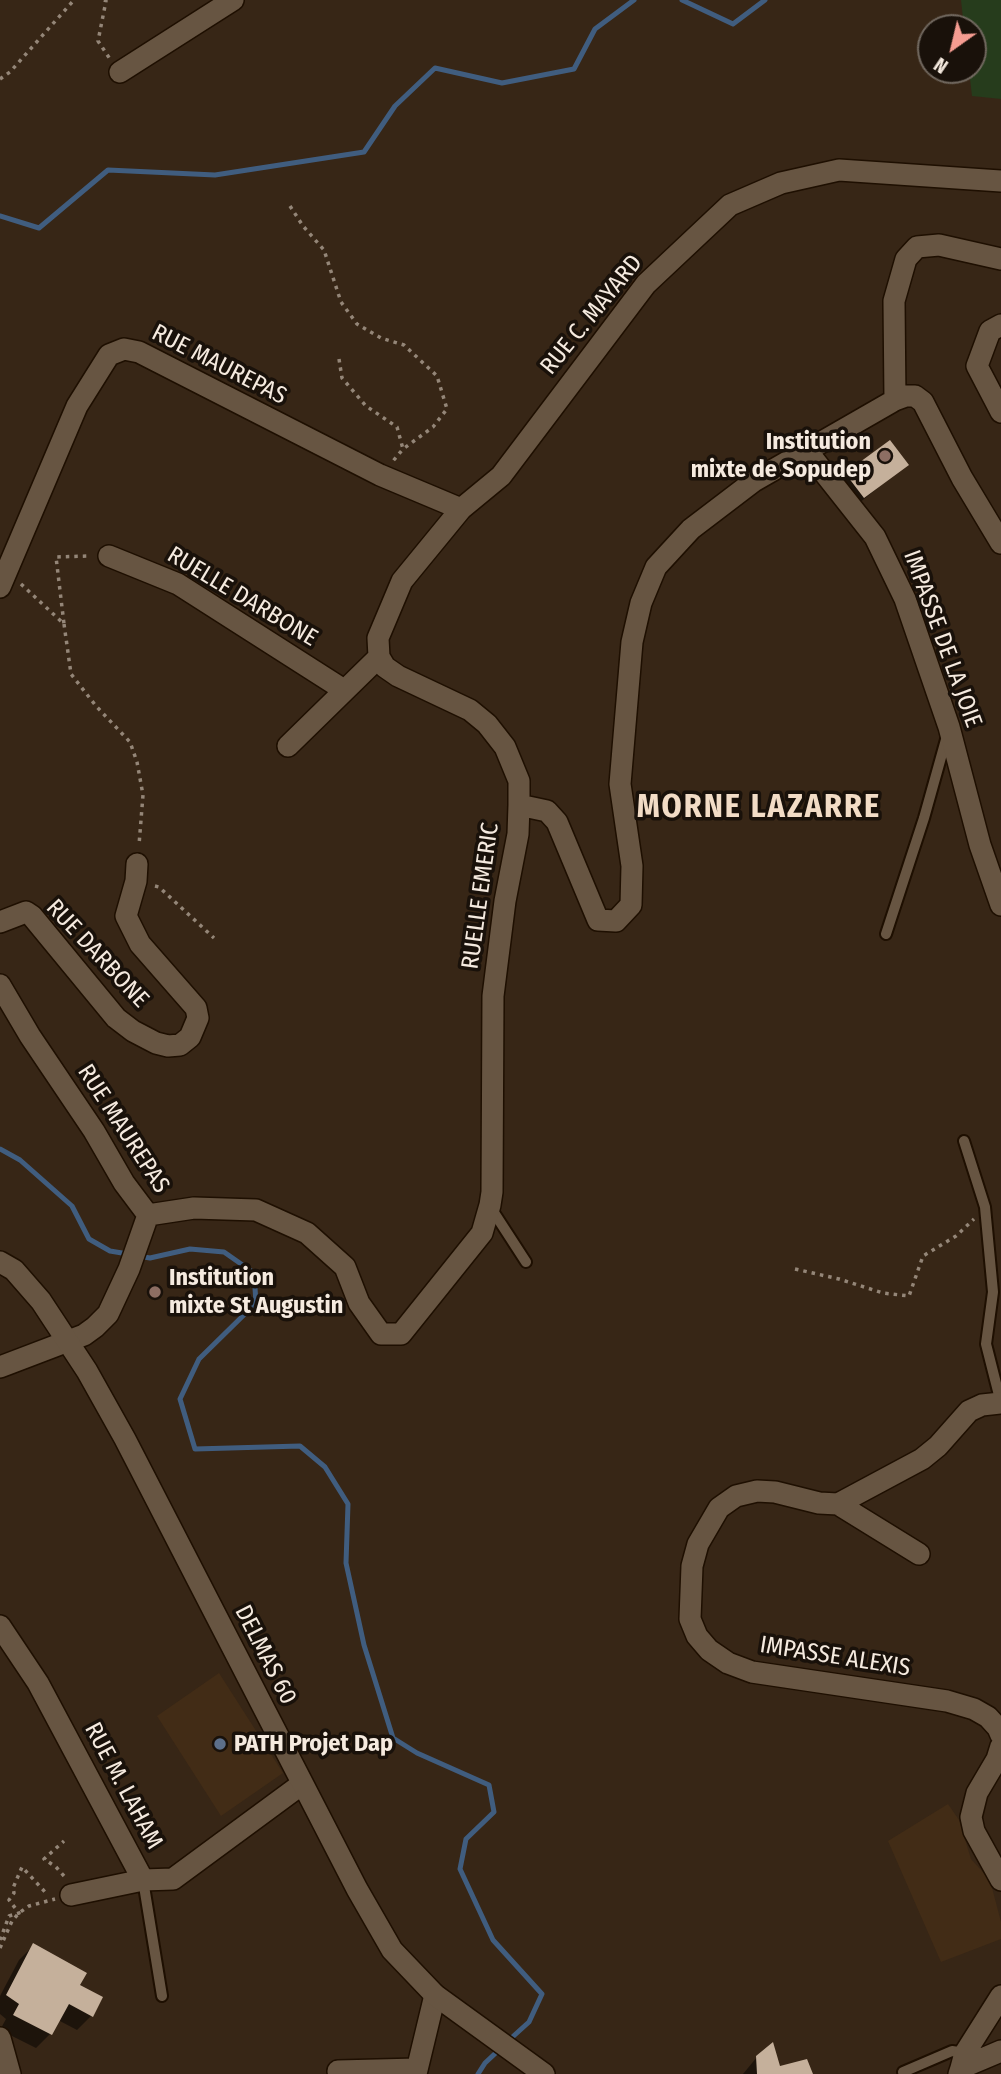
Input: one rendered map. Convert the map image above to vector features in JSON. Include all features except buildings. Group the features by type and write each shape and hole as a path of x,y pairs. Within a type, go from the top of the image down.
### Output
{"street":[{"path":"120,72 233,0"},
{"name":"RUE C. MAYARD","path":"379,657 378,638 401,581 461,509 501,476 646,284 730,205 781,183 839,170 1001,181"},
{"path":"1001,259 939,245 917,247 906,259 894,302 895,400 915,396 923,402 962,478 1001,543"},
{"path":"1001,325 990,331 977,366 1001,412"},
{"name":"RUE MAUREPAS","path":"4,578 77,406 109,355 124,349 139,352 380,475 461,509"},
{"name":"RUELLE EMERIC","path":"148,1215 194,1208 256,1210 307,1233 345,1267 359,1303 381,1334 401,1334 482,1233 490,1205 493,996 505,901 518,834 519,804 547,811 557,822 598,920 616,921 631,905 632,866 620,784 632,642 641,603 656,566 691,529 754,481 895,400"},
{"name":"IMPASSE DE LA JOIE","path":"807,451 875,537 905,599 949,727 980,845 1001,905"},
{"name":"RUELLE DARBONE","path":"109,556 178,584 344,690"},
{"path":"288,746 379,657 385,667 398,677 470,710 487,724 505,747 519,781 519,804"},
{"name":"RUE DARBONE","path":"0,922 26,912 116,1018 156,1043 180,1045 190,1037 196,1027 196,1008 140,944 126,916 136,873"},
{"name":"RUE MAUREPAS","path":"0,985 30,1036 94,1131 124,1183 148,1215 129,1269 108,1314 83,1335 0,1367"},
{"name":"DELMAS 60","path":"0,1262 14,1270 41,1301 87,1371 125,1439 357,1889 393,1950 435,1995 544,2074"},
{"path":"838,1504 922,1459 938,1446 969,1411 982,1405 1001,1403"},
{"name":"IMPASSE ALEXIS","path":"838,1504 757,1491 736,1496 719,1508 698,1544 692,1566 690,1619 697,1636 709,1650 728,1663 752,1672 947,1701 974,1709 988,1717 1001,1735"},
{"path":"838,1504 919,1554"},
{"name":"RUE M. LAHAM","path":"0,1626 38,1683 143,1880 173,1879 302,1784"},
{"path":"1001,1746 997,1759 977,1793 971,1817 974,1831 1001,1880"},
{"path":"67,1886 143,1880"},
{"path":"338,2071 417,2071 435,1995"},
{"path":"962,2065 1001,1996"},
{"path":"0,2038 10,2074"},
{"path":"962,2065 1001,2051"}],"lane":[{"path":"886,934 924,818 949,727"},
{"path":"964,1141 985,1207 993,1292 986,1345 1001,1403"},
{"path":"490,1205 526,1262"},
{"path":"143,1880 162,1996"},
{"path":"903,2072 952,2051 962,2065"}],"path":[{"path":"0,79 10,72 74,0"},
{"path":"105,0 98,41 120,72"},
{"path":"290,206 324,250 341,302 357,324 381,338 404,345 437,376 447,409 433,427 403,449 380,475"},
{"path":"339,359 342,378 366,406 397,427 403,449"},
{"path":"109,556 56,557 71,674 130,742 137,762 143,795 136,873 159,887 214,938"},
{"path":"4,578 35,599 64,624"},
{"path":"794,1269 883,1293 909,1296 923,1256 956,1236 985,1207"},
{"path":"0,1948 12,1921 19,1913 67,1886 56,1867 44,1859 64,1841"},
{"path":"19,1913 9,1900 22,1867 46,1893"},
{"path":"0,1940 9,1916 19,1913"}],"shaded area":[{"name":"PATH Projet Dap","path":"219,1673 283,1773 221,1816 157,1716"},
{"path":"948,1804 959,1820 971,1859 990,1880 1001,1922 1001,1939 941,1962 888,1841"}],"green space":[{"path":"961,0 1001,0 1001,99 972,96 971,84 987,84 987,14 962,14"}],"waterway":[{"path":"0,216 39,228 108,170 215,175 364,152 395,106 435,68 502,83 574,69 595,29 634,0"},
{"path":"682,0 733,24 765,0"},
{"path":"0,1149 20,1160 72,1206 89,1239 110,1251 128,1254"},
{"path":"138,1256 150,1258 190,1249 224,1252 254,1273 256,1303 199,1359 180,1399 195,1449 300,1446 325,1467 348,1504 346,1563 364,1645 393,1738 417,1753 489,1785 494,1812 466,1839 460,1869 493,1940 542,1994 529,2022 508,2041"},
{"path":"478,2074 501,2048"}],"place":[{"name":"Institution mixte de Sopudep","path":"885,456"},
{"name":"Institution mixte St Augustin","path":"155,1292"},
{"name":"PATH Projet Dap","path":"220,1744"}],"district":[{"name":"MORNE LAZARRE","path":"759,808"}]}
